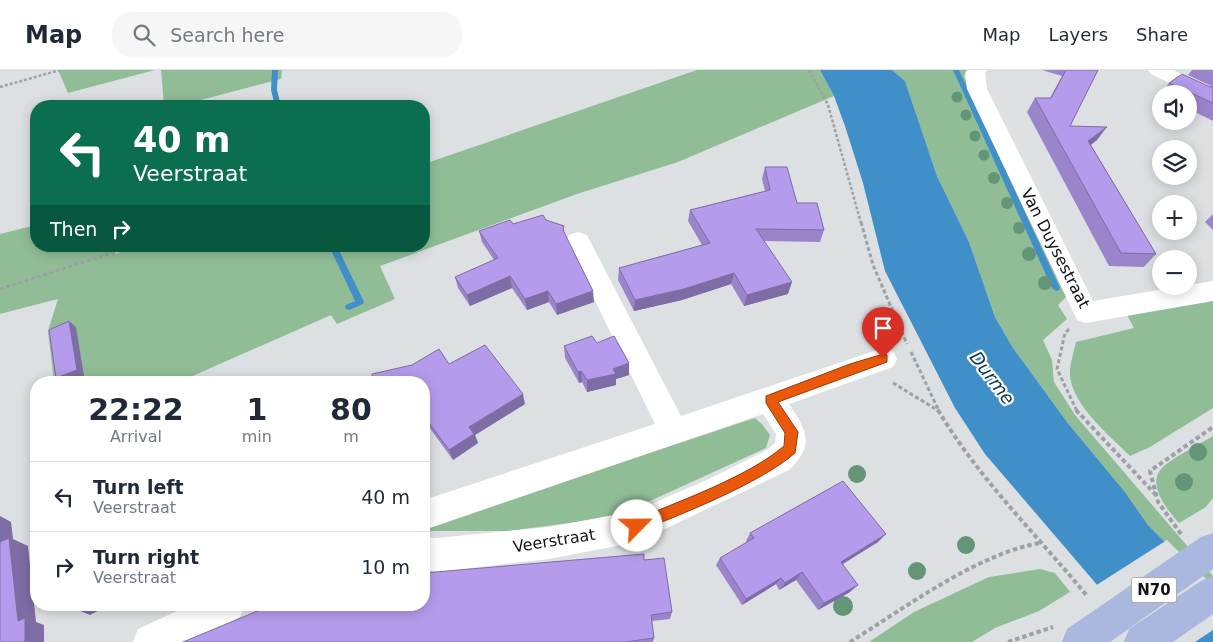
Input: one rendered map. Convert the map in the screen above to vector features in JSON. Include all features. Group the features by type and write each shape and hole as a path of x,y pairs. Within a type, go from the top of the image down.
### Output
{"main road":[{"name":"N70","path":"1091,625 1202,546"},
{"name":"N70","path":"1142,642 1213,593"}],"street":[{"name":"Van Duysestraat","path":"977,70 975,73 976,89 1086,313 1213,291"},
{"path":"1158,70 1206,94"},
{"path":"578,241 673,430"},
{"path":"430,512 770,399 883,358"},
{"name":"Veerstraat","path":"430,554 437,555 549,543 637,526 720,489 778,460 790,449 791,432 770,399"},
{"path":"151,642 216,611"}],"path":[{"path":"0,87 60,70"},
{"path":"809,70 828,104 873,265 894,316 939,412 971,457 1041,543 1091,625"},
{"path":"0,289 115,252"},
{"path":"1086,313 1065,333 1057,369 1074,408 1156,494"},
{"path":"854,367 900,386 939,412"},
{"path":"1202,546 1171,524 1158,502 1150,471 1213,427"},
{"path":"850,642 950,579 1020,546 1041,543"}],"green space":[{"path":"58,70 155,70 68,93"},
{"path":"161,70 282,70 281,79 201,100 164,100"},
{"path":"697,70 820,70 834,96 678,162 577,194 430,248 430,162"},
{"path":"892,70 968,70 964,76 1067,296 1058,305 1067,319 1043,340 1052,360 1054,382 1075,415 1213,576 1213,590 1148,525 1125,492 1067,422 1013,348 995,317 969,242 937,176 905,81"},
{"path":"30,226 30,252 114,252 115,254 121,252 418,252 380,266 395,299 337,324 331,315 193,376 53,376 48,331 58,299 0,314 0,234"},
{"path":"1213,298 1213,408 1150,447 1130,456 1094,420 1078,398 1070,376 1076,342 1134,328 1126,313"},
{"path":"755,418 770,435 766,448 615,517 508,531 430,531 430,526"},
{"path":"1213,436 1213,498 1206,507 1179,523 1169,512 1160,497 1156,482 1158,474 1172,460"},
{"path":"1040,569 1055,573 1075,598 1070,592 1039,611 995,628 972,642 869,642 914,612 989,577"}],"water":[{"name":"Durme","path":"820,70 892,70 905,81 937,176 969,242 995,317 1013,348 1067,422 1125,492 1148,525 1213,590 1213,642 1146,642 985,454 955,408 885,271 863,183 845,126 834,96"}],"pier":[{"path":"1167,540 1213,586 1213,630 1195,642 1143,642 1095,586"}],"building":[{"path":"1066,70 1098,70 1070,126 1107,127 1088,141 1154,250 1152,254 1121,253 1035,98 1051,98"},
{"path":"1182,74 1213,87 1213,103 1197,96 1197,85 1173,85 1169,83"},
{"path":"765,167 787,167 797,203 817,203 824,230 756,229 792,282 747,295 734,273 684,289 635,300 619,268 710,243 690,210 770,190"},
{"path":"543,215 546,220 564,226 563,230 593,291 556,304 548,291 525,299 510,276 467,295 455,277 498,258 479,231 510,220 513,224"},
{"path":"69,321 77,370 61,376 56,376 49,330"},
{"path":"592,336 597,343 614,336 629,363 613,369 616,374 587,380 581,371 578,372 564,346"},
{"path":"485,345 523,394 469,427 474,434 449,450 430,424 430,376 372,376 372,374 412,365 439,349 449,364"},
{"path":"843,481 886,534 841,562 858,585 824,603 802,572 785,583 781,578 746,599 720,558 754,538 750,533"},
{"path":"9,538 18,621 25,618 25,642 0,642 0,542"},
{"path":"644,554 644,560 664,558 672,612 651,615 654,638 625,642 183,642 258,611 430,611 430,572"}],"waterway":[{"path":"275,70 274,90 276,100"},
{"path":"956,70 1056,288"},
{"path":"336,252 360,302 349,307"}],"route":[{"path":"637,526 720,489 778,460 790,449 791,432 770,399 883,358"}]}
